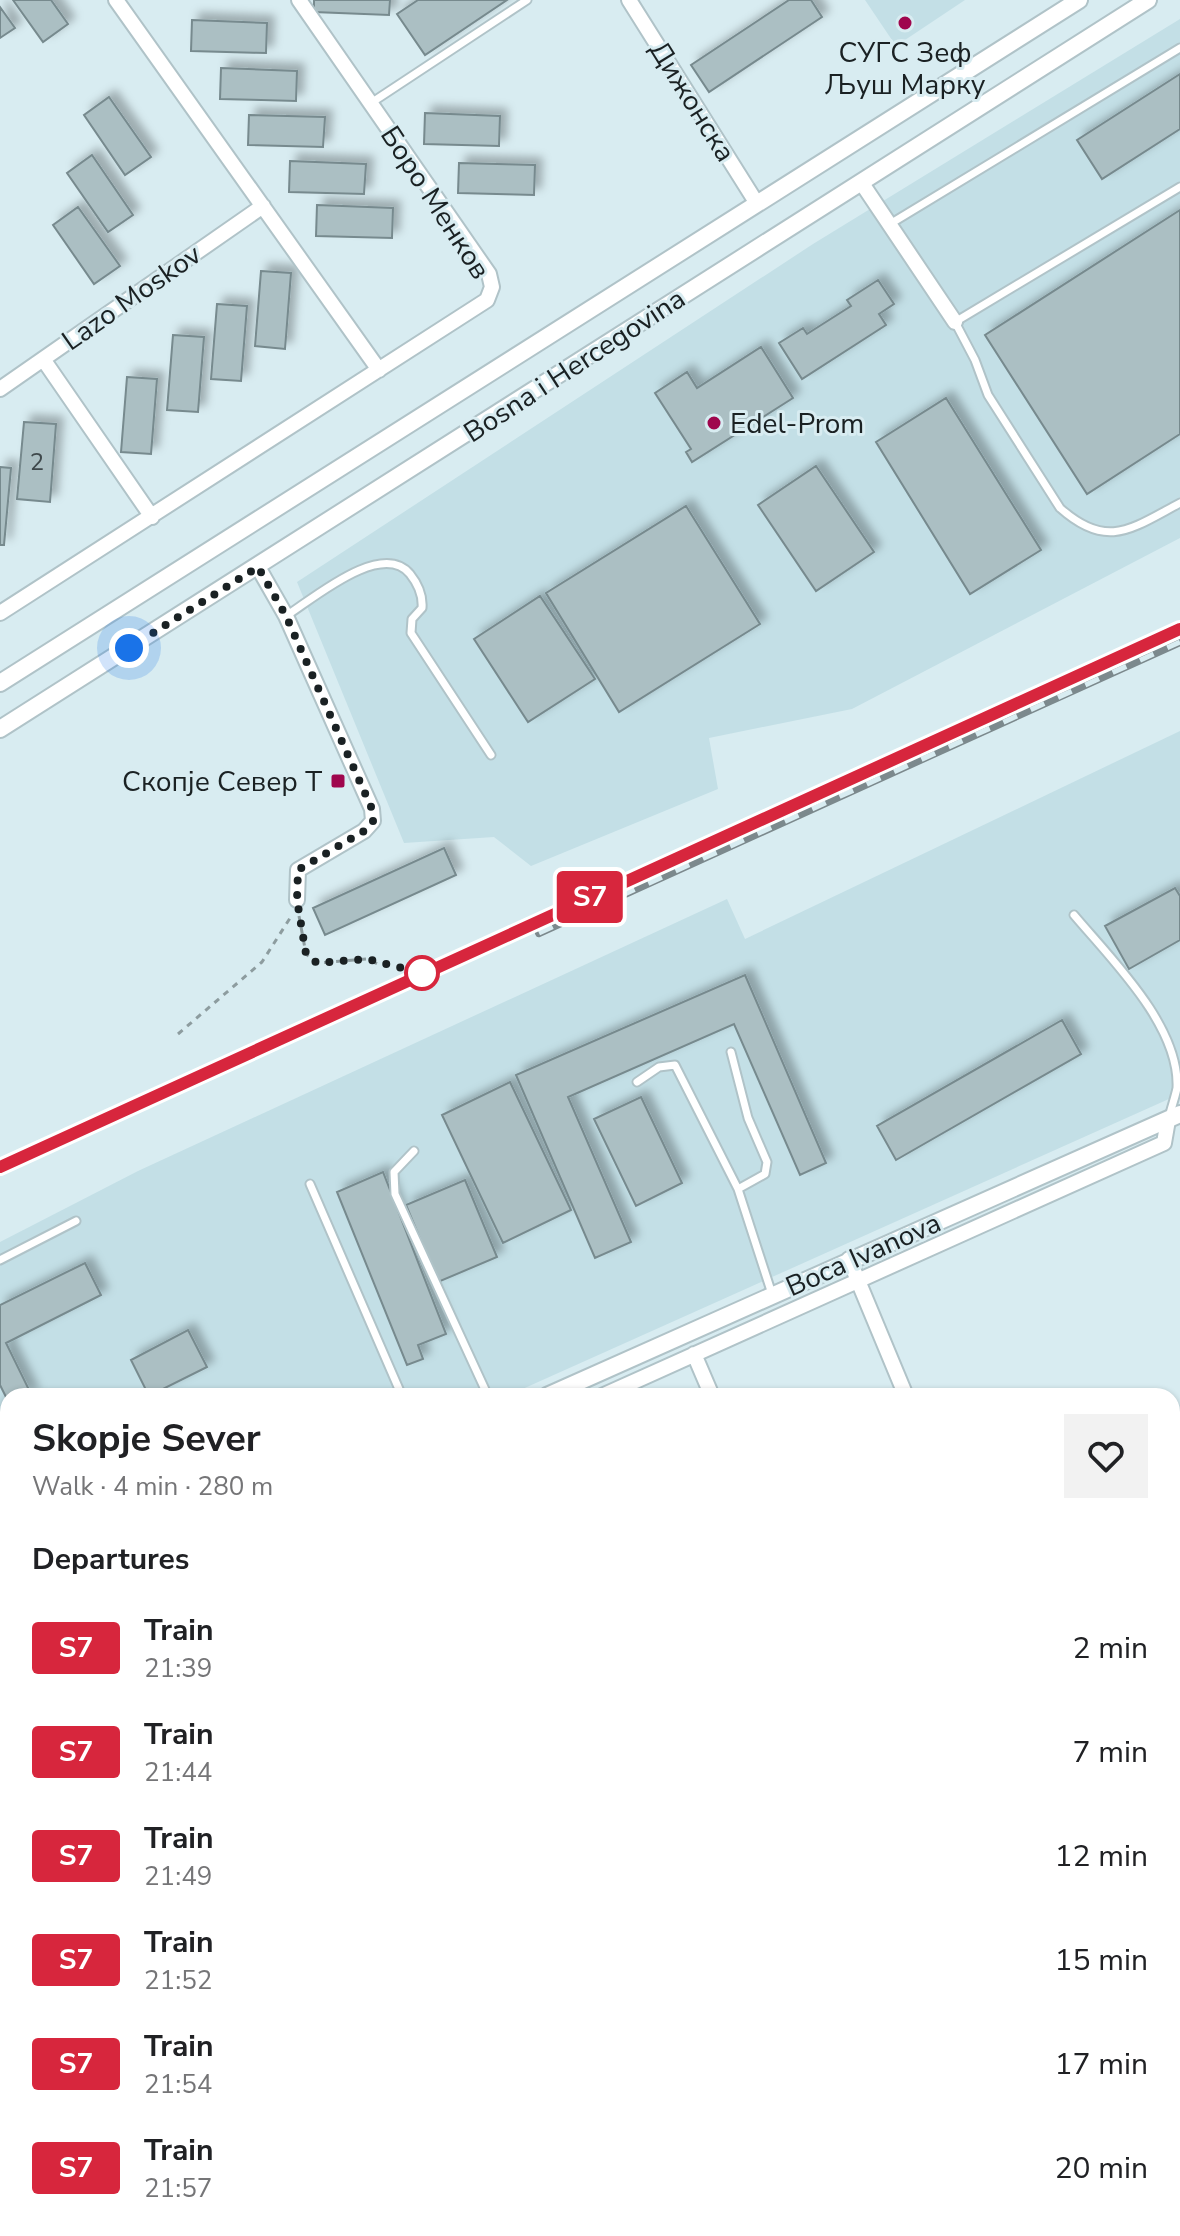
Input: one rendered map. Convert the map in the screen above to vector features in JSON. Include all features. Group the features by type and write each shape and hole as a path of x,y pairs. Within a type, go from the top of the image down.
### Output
{"street":[{"path":"116,0 379,370"},
{"name":"Боро Менков","path":"0,613 487,300 492,287 489,274 299,0"},
{"name":"Дижонска","path":"629,0 756,202"},
{"name":"Bosna i Hercegovina","path":"0,683 1079,0"},
{"name":"Bosna i Hercegovina","path":"0,729 1148,0"},
{"path":"861,182 955,322"},
{"name":"Lazo Moskov","path":"0,389 263,206"},
{"path":"43,359 152,517"},
{"path":"258,567 286,616 372,809 373,821 364,831 298,870 297,900"},
{"path":"620,1388 1164,1143 1174,1117"},
{"name":"Boca Ivanova","path":"565,1388 1174,1117"},
{"path":"849,1259 903,1388"},
{"path":"694,1354 709,1388"}],"lane":[{"path":"371,103 527,0"},
{"path":"890,224 1180,48"},
{"path":"1180,187 955,322 975,360 988,395 1060,508 1073,519 1088,530 1128,531 1180,503"},
{"path":"286,616 359,569 391,561 402,565 421,594 422,608 412,619 411,633 491,755"},
{"path":"1074,915 1157,1014 1174,1054 1177,1087 1174,1117"},
{"path":"731,1052 748,1118 767,1162 765,1174 738,1189"},
{"path":"637,1082 659,1067 675,1065 738,1189 772,1294"},
{"path":"414,1151 394,1172 395,1194 484,1388"},
{"path":"310,1184 399,1388"},
{"path":"0,1260 76,1221"}],"path":[{"path":"297,900 306,954 317,963 367,959 378,964"},
{"path":"178,1034 234,990 262,962 289,924 297,900"}],"shaded area":[{"name":"СУГС Зеф Љуш Марку","path":"865,0 965,0 896,46"},
{"path":"1180,19 1180,538 852,709 709,738 718,789 531,866 494,837 404,843 297,582 813,244"},
{"path":"1180,731 1180,1094 525,1388 0,1388 0,1242 138,1171 727,899 745,939"}],"building":[{"path":"13,0 51,0 68,24 43,42"},
{"path":"314,0 390,0 389,15 314,12"},
{"path":"418,0 507,0 425,55 397,14"},
{"path":"789,0 811,0 822,17 709,92 691,65"},
{"path":"0,7 15,28 0,38"},
{"path":"192,20 267,23 266,53 191,51"},
{"path":"221,68 297,71 296,101 220,99"},
{"path":"1180,74 1180,129 1102,179 1077,140"},
{"path":"109,97 151,157 125,175 84,115"},
{"path":"425,113 500,116 499,146 424,144"},
{"path":"249,115 325,117 323,147 248,145"},
{"path":"92,155 133,215 108,232 67,173"},
{"path":"290,161 366,164 364,194 289,192"},
{"path":"459,163 535,165 534,195 458,193"},
{"path":"317,205 393,208 392,238 316,236"},
{"path":"78,207 120,266 94,284 53,225"},
{"path":"1180,210 1180,434 1087,494 985,335"},
{"path":"261,271 291,273 285,349 255,346"},
{"path":"878,280 894,304 879,314 886,325 802,379 779,343 803,328 807,334 851,306 847,300"},
{"path":"217,304 247,306 241,381 211,379"},
{"path":"173,335 204,337 198,412 167,410"},
{"name":"Edel-Prom","path":"761,347 793,398 692,462 686,452 691,449 655,393 687,372 697,388"},
{"path":"127,377 157,379 151,454 121,452"},
{"path":"946,398 1041,550 970,594 876,442"},
{"path":"24,422 56,424 50,502 17,499"},
{"path":"816,466 874,552 816,591 758,505"},
{"path":"0,467 11,468 4,545 0,545"},
{"path":"686,506 760,624 619,712 546,593"},
{"path":"540,596 595,679 528,722 474,639"},
{"path":"444,848 456,875 325,935 313,908"},
{"path":"1175,888 1180,896 1180,940 1129,969 1105,926"},
{"path":"745,975 826,1163 800,1175 734,1024 568,1097 631,1242 595,1258 516,1075"},
{"path":"1062,1020 1081,1054 896,1160 877,1126"},
{"path":"510,1082 571,1210 503,1243 442,1115"},
{"path":"641,1097 682,1183 636,1206 594,1119"},
{"path":"383,1172 446,1334 418,1345 423,1359 407,1365 337,1192"},
{"path":"465,1180 497,1257 438,1282 406,1205"},
{"path":"85,1263 101,1295 6,1343 28,1388 2,1388 0,1385 0,1305"},
{"path":"188,1330 207,1367 165,1388 145,1388 131,1360"}],"railway":[{"path":"0,1167 1180,628"},
{"path":"539,933 1180,642"}],"train":[{"name":"S7","path":"0,1167 1180,629"}],"place":[{"name":"СУГС Зеф Љуш Марку","path":"905,23"},
{"name":"Edel-Prom","path":"714,423"},
{"name":"Скопје Север Т","path":"338,781"}],"route":[{"path":"129,648 258,567 286,616 372,809 373,821 364,831 298,870 297,900 306,954 317,963 340,964 367,959 422,973"}]}
